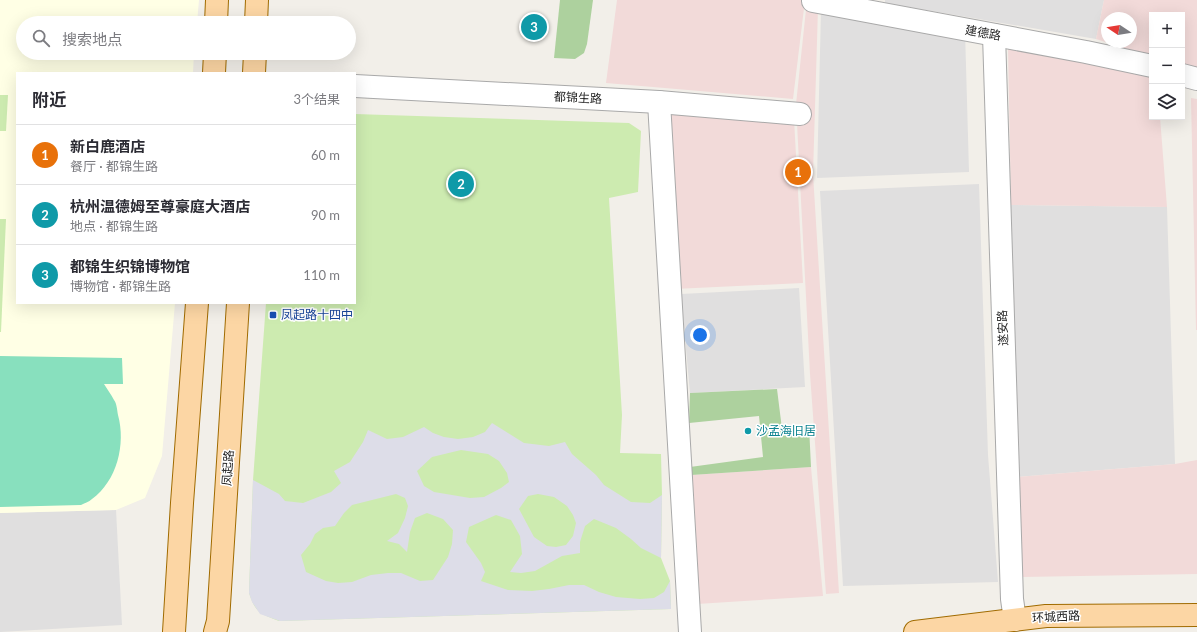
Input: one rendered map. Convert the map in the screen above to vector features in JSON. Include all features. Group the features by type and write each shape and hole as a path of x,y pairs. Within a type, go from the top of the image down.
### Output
{"main road":[{"path":"216,16 217,0"},
{"path":"256,16 257,0"},
{"path":"214,72 215,60"},
{"path":"254,72 255,60"},
{"path":"174,632 197,304"},
{"name":"凤起路","path":"215,632 218,622 238,304"},
{"name":"环城西路","path":"915,632 1046,616 1197,616"}],"street":[{"name":"建德路","path":"814,1 1149,65"},
{"name":"遂安路","path":"994,35 1012,592 1015,620"},
{"path":"1185,76 1197,79"},
{"name":"都锦生路","path":"356,86 659,102 800,114"},
{"path":"659,102 690,632"}],"shaded area":[{"path":"0,0 199,0 198,16 16,16 16,60 194,60 193,72 16,72 16,304 175,304 162,456 145,498 116,510 0,513"},
{"path":"617,0 805,0 793,99 606,83"},
{"path":"807,0 818,8 813,174 839,593 826,594 810,374 796,104"},
{"path":"885,0 1104,0 1096,39 885,3"},
{"path":"1104,0 1197,0 1197,72 1185,68 1185,12 1149,12 1149,56 1124,48 1137,48 1137,12 1102,12"},
{"path":"821,11 965,31 969,172 817,178"},
{"path":"1101,15 1101,41 1096,39"},
{"path":"1008,48 1149,74 1149,120 1160,120 1167,207 1011,205"},
{"path":"1191,98 1197,99 1197,330 1196,330"},
{"path":"667,108 794,119 803,283 674,289"},
{"path":"979,184 988,455 998,582 843,586 820,191"},
{"path":"1011,205 1167,207 1175,464 1017,477"},
{"path":"799,288 805,387 690,393 681,294"},
{"path":"492,423 524,443 549,446 565,442 572,454 596,475 604,485 631,502 650,503 662,495 661,558 641,548 616,528 594,519 585,526 580,542 580,553 562,556 535,571 521,573 510,572 522,554 520,536 511,520 496,515 469,527 466,542 481,563 485,572 481,581 508,590 532,591 569,585 584,585 599,592 616,597 640,599 654,598 664,592 670,581 671,609 280,621 260,614 252,602 249,593 253,480 279,494 285,501 303,503 331,492 341,483 334,471 350,462 363,442 368,430 387,439 403,437 424,427 433,433 444,437 458,439 473,437 485,432","holes":["461,450 488,454 499,461 507,473 509,482 484,497 470,498 434,492 424,486 417,471 432,457","396,494 405,498 408,506 405,518 398,533 387,541 399,544 407,552 410,532 415,518 427,513 443,519 453,530 452,544 448,557 433,580 420,581 401,573 388,573 371,575 352,582 338,583 326,581 306,572 301,555 310,544 315,534 323,528 335,526 352,505","538,494 554,497 567,506 576,523 573,536 566,545 556,547 547,546 534,537 519,509 528,496"]},
{"path":"1197,460 1197,574 1022,577 1017,477 1175,464"},
{"path":"811,467 823,596 697,604 691,475"},
{"path":"116,510 122,625 0,632 0,513"}],"green space":[{"path":"560,0 593,0 587,44 584,53 575,59 554,58"},
{"path":"0,95 8,95 6,131 0,131"},
{"path":"356,114 629,123 641,131 638,192 609,198 622,415 620,453 661,454 661,558 670,581 671,609 279,621 263,615 254,605 249,593 253,480 266,304 356,304"},
{"path":"0,219 6,219 1,332 0,332"},
{"path":"0,356 122,358 123,384 104,384 116,403 120,426 120,450 108,482 101,491 89,501 81,505 0,507"},
{"path":"777,389 782,429 809,426 811,467 691,475 690,467 763,457 759,416 689,423 690,393"}],"place":[{"name":"都锦生织锦博物馆","path":"534,27"},
{"name":"新白鹿酒店","path":"798,172"},
{"name":"杭州温德姆至尊豪庭大酒店","path":"461,184"},
{"name":"凤起路十四中","path":"273,315"},
{"name":"沙孟海旧居","path":"748,431"}]}
